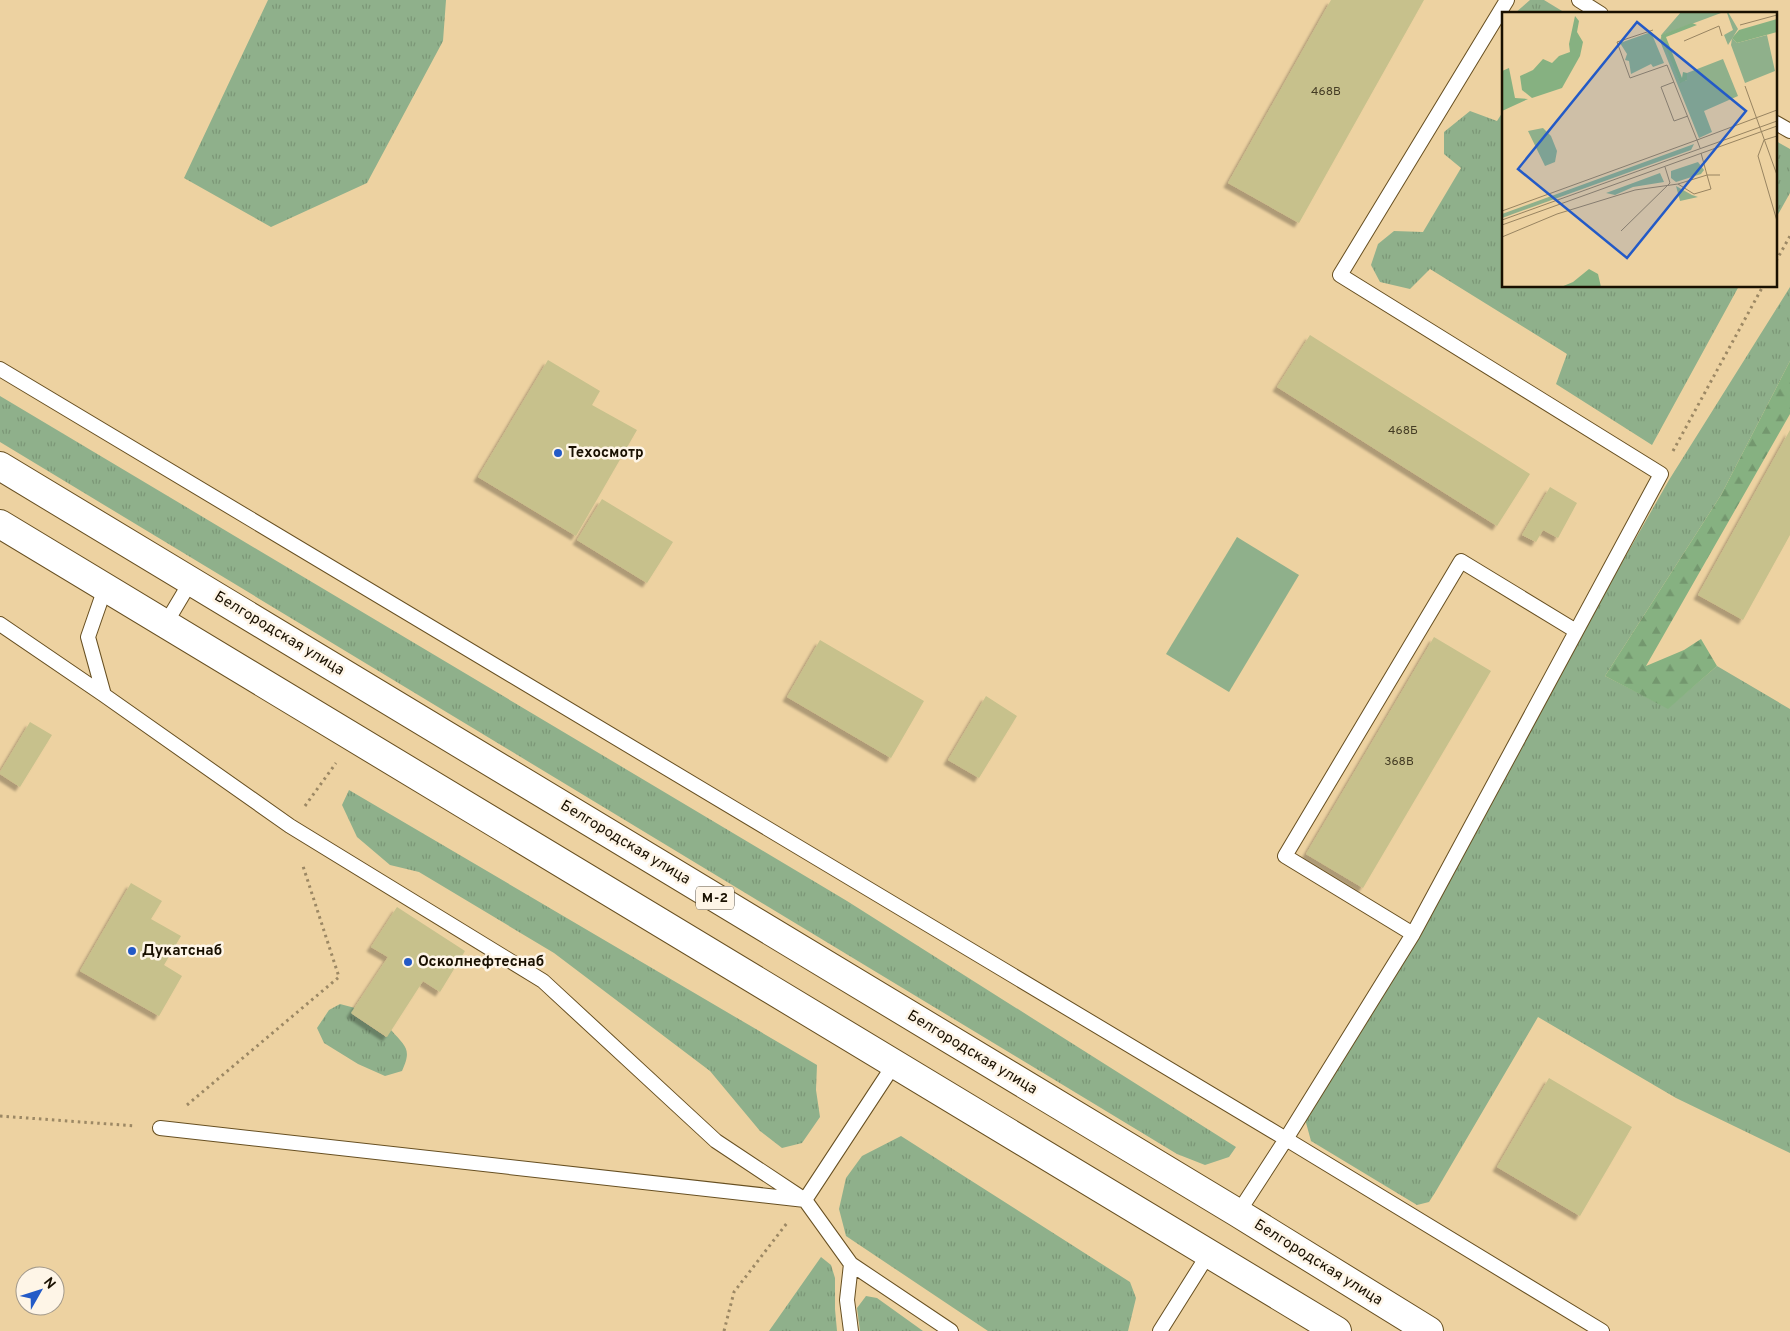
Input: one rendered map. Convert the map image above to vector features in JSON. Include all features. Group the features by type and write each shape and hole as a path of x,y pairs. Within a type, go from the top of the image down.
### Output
{"main road":[{"name":"Белгородская улица","path":"0,466 1238,1213 1429,1331"},
{"path":"0,524 1338,1331"}],"lane":[{"path":"1238,1213 1286,1139 1412,934 1661,474 1340,275 1507,0"},
{"path":"1579,0 1598,12"},
{"path":"1778,124 1790,132"},
{"path":"0,369 1286,1139 1602,1331"},
{"path":"1412,934 1285,856 1462,561 1576,631"},
{"path":"166,623 192,581"},
{"path":"104,695 88,637 105,588"},
{"path":"0,624 290,826 543,981 716,1141 805,1200 851,1264 951,1331"},
{"path":"805,1200 895,1063"},
{"path":"160,1128 805,1200"},
{"path":"1160,1331 1209,1253"},
{"path":"851,1264 847,1300 851,1331"}],"path":[{"path":"1778,257 1790,236"},
{"path":"1661,474 1762,288"},
{"path":"0,1116 160,1128 339,977 290,826 354,738"},
{"path":"724,1331 734,1292 805,1200"}],"green space":[{"path":"268,0 446,0 443,41 367,183 271,227 184,178"},
{"path":"1530,0 1544,0 1564,12 1516,12"},
{"path":"1470,111 1497,121 1502,113 1502,288 1738,288 1652,445 1556,384 1567,354 1430,269 1410,289 1380,282 1371,265 1378,244 1394,231 1423,232 1461,168 1444,154 1444,132"},
{"path":"1778,142 1790,149 1790,193 1778,214"},
{"path":"1790,287 1790,361 1721,495 1605,676 1668,708 1717,666 1790,709 1790,1153 1676,1098 1538,1017 1429,1202 1417,1205 1311,1141 1305,1119 1669,480"},
{"path":"1790,361 1790,414 1646,666 1684,650 1701,639 1717,666 1668,709 1605,676 1721,495"},
{"path":"0,396 847,901 1236,1147 1229,1157 1205,1165 1177,1154 0,442"},
{"path":"1237,537 1299,575 1229,692 1166,654"},
{"path":"349,790 817,1065 816,1090 820,1117 802,1143 782,1148 760,1131 710,1071 554,953 419,872 390,865 357,837 342,805"},
{"path":"340,1004 355,1008 352,1014 386,1037 391,1030 406,1049 407,1058 402,1071 385,1076 358,1064 324,1043 317,1028 329,1010"},
{"path":"901,1136 1130,1282 1136,1298 1128,1331 988,1331 846,1236 839,1209 846,1178 862,1156"},
{"path":"821,1257 831,1265 835,1278 837,1331 769,1331"},
{"path":"866,1296 877,1298 923,1331 860,1331 857,1308"}],"building":[{"path":"1331,0 1424,0 1299,223 1228,183"},
{"path":"1310,335 1530,474 1497,526 1277,387"},
{"name":"Техосмотр","path":"548,360 600,391 592,405 637,430 576,536 478,477"},
{"path":"1790,430 1790,535 1743,620 1698,595"},
{"path":"1550,487 1577,503 1558,538 1543,530 1536,542 1522,535"},
{"path":"602,499 673,542 647,583 577,540"},
{"path":"1434,637 1491,671 1363,888 1306,854"},
{"path":"820,640 924,701 891,758 787,697"},
{"path":"986,696 1017,716 979,778 948,760"},
{"path":"30,722 52,735 20,787 0,774 0,772"},
{"name":"Дукатснаб","path":"131,883 162,901 151,919 181,936 164,965 182,976 159,1016 80,971"},
{"path":"397,907 465,951 440,992 423,981 387,1037 351,1013 388,957 371,947"},
{"path":"1549,1078 1632,1127 1580,1216 1497,1167"}],"place":[{"name":"Техосмотр","path":"558,453"},
{"name":"Дукатснаб","path":"132,951"},
{"name":"Осколнефтеснаб","path":"408,962"}]}
